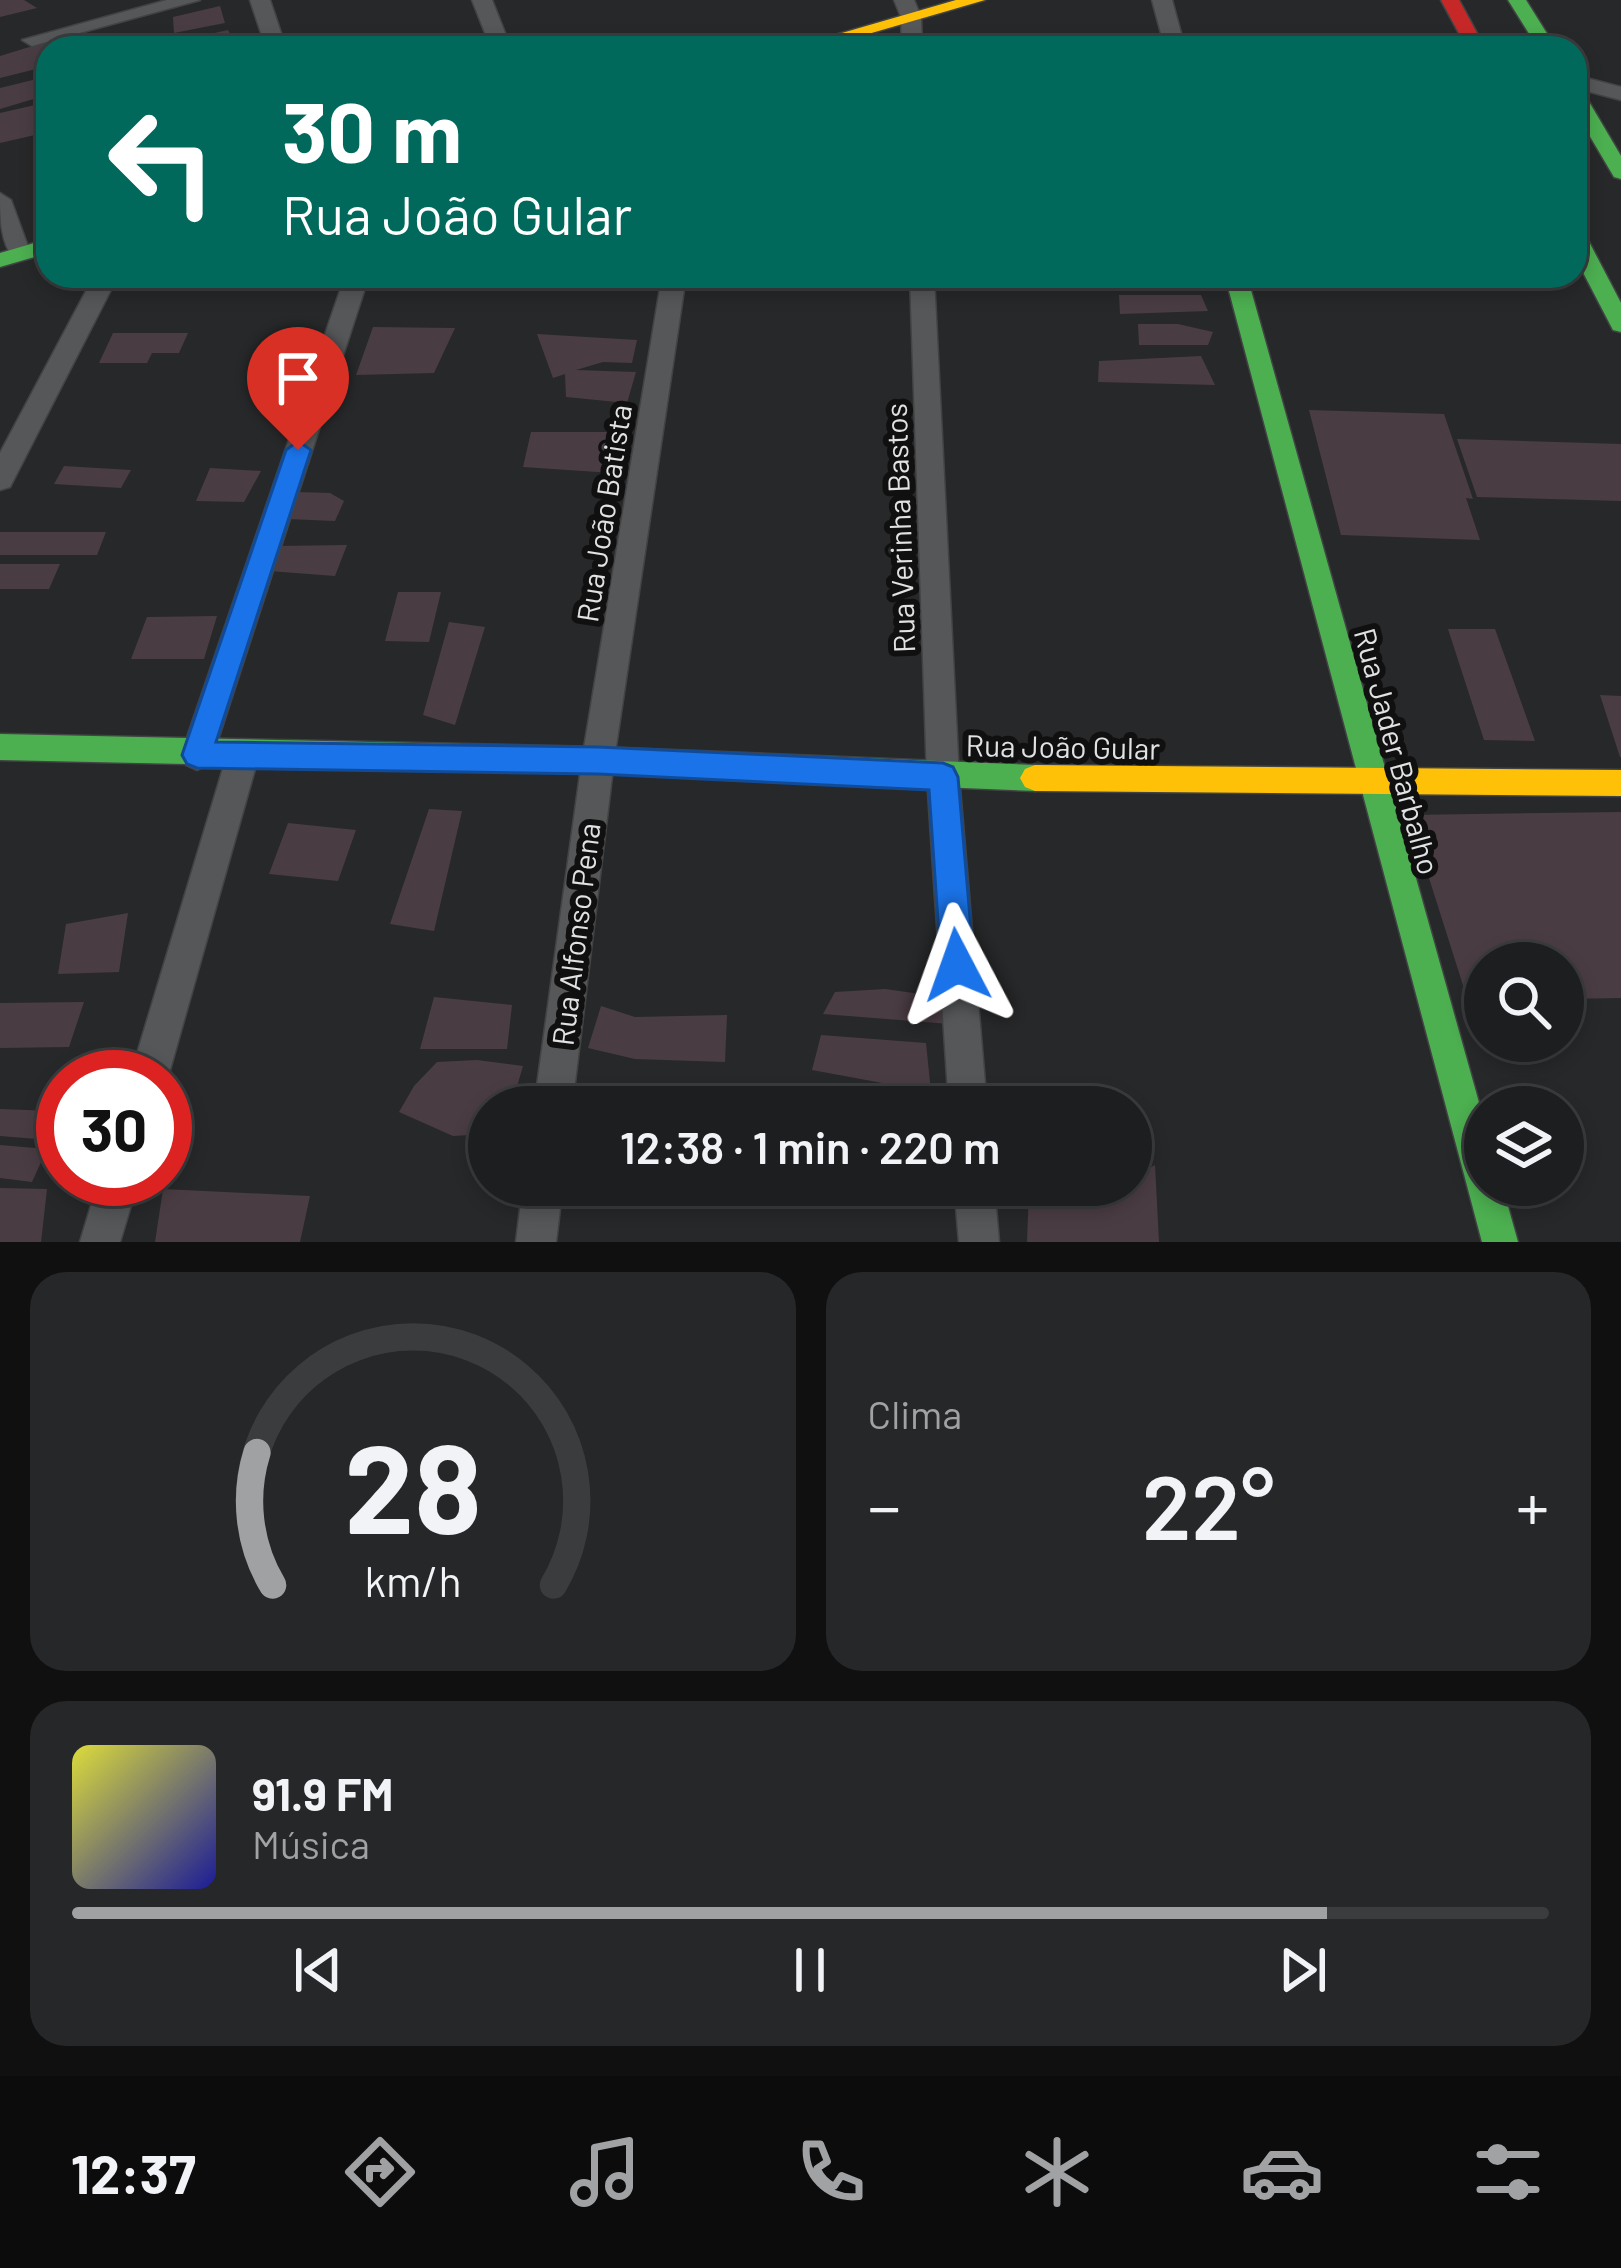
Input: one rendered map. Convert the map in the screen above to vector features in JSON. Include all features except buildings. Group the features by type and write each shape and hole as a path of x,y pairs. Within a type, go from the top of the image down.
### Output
{"street":[{"path":"48,36 190,0"},
{"path":"260,0 272,36"},
{"path":"482,0 496,36"},
{"path":"832,36 908,8 976,0"},
{"path":"1162,0 1172,36"},
{"path":"1450,0 1470,36"},
{"path":"1517,0 1539,36"},
{"path":"32,40 36,39"},
{"path":"1587,84 1621,94"},
{"path":"1587,115 1621,173"},
{"path":"0,200 9,256"},
{"path":"1587,259 1621,324"},
{"path":"0,479 100,288"},
{"path":"197,755 353,288"},
{"name":"Rua João Batista","path":"598,760 672,288"},
{"name":"Rua Verinha Bastos","path":"923,288 943,777 966,1086"},
{"name":"Rua Jader Barbalho","path":"1239,288 1500,1242"},
{"name":"Rua João Gular","path":"0,748 598,760 943,777 1621,784"},
{"path":"156,1050 243,755"},
{"name":"Rua Alfonso Pena","path":"556,1086 598,760"},
{"path":"100,1242 111,1206"},
{"path":"536,1242 540,1206"},
{"path":"976,1206 979,1242"}],"traffic: fast":[{"path":"1517,0 1540,36"},
{"path":"1587,115 1621,173"},
{"path":"0,260 36,250"},
{"path":"1587,259 1621,324"},
{"path":"1239,288 1500,1242"},
{"path":"0,747 598,760 1035,778"}],"traffic: slow":[{"path":"843,36 976,0"},
{"path":"1035,778 1621,783"}],"traffic: jam":[{"path":"1450,0 1470,36"}],"route":[{"path":"298,450 197,755 598,760 943,777 957,965"}]}
